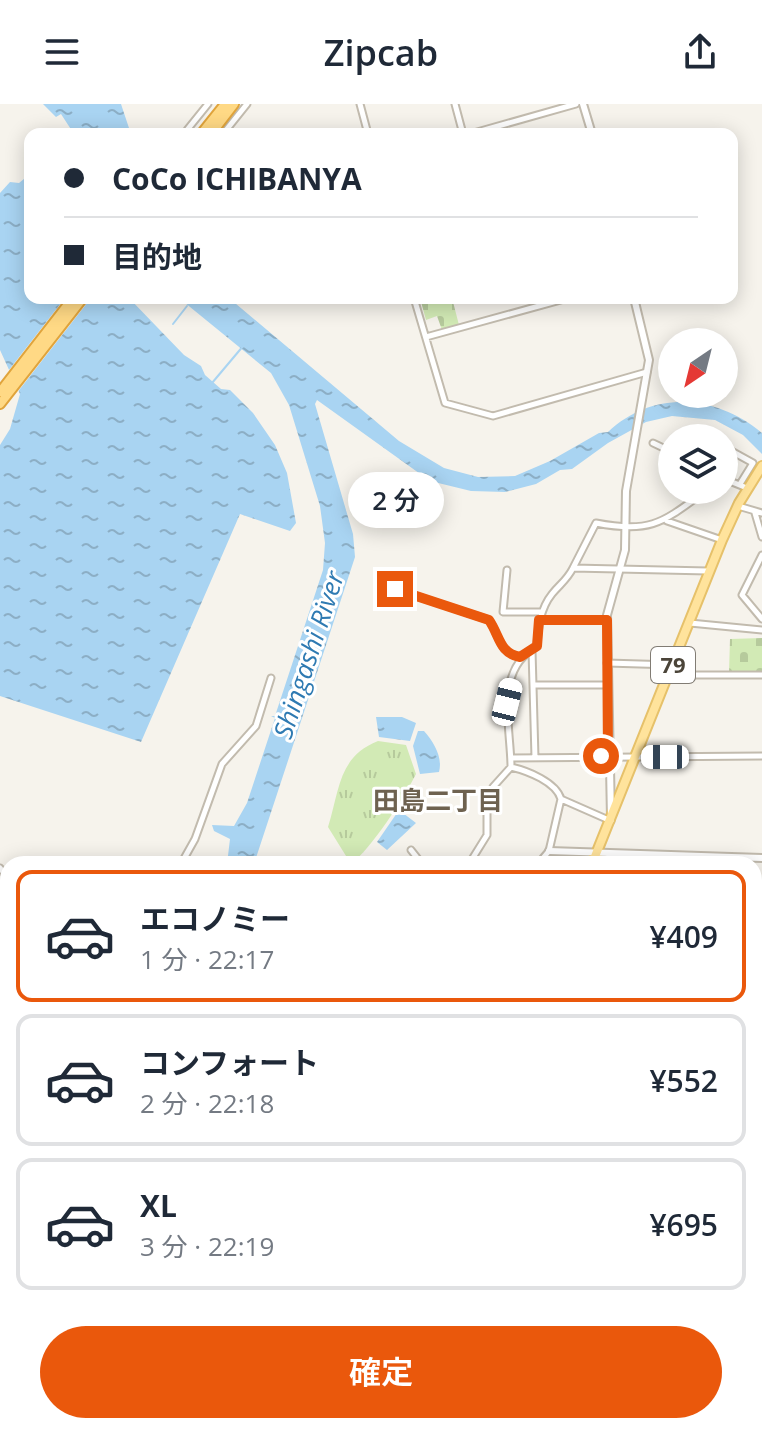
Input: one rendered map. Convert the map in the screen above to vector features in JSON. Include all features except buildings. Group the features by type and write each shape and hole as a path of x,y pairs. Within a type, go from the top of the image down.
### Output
{"highway":[{"path":"206,128 225,104"},
{"path":"216,128 234,104"},
{"path":"0,404 12,382 69,304"},
{"path":"0,392 78,304"}],"main road":[{"name":"79","path":"596,856 612,822 744,486 760,472"}],"street":[{"path":"189,128 208,104"},
{"path":"228,128 247,104"},
{"path":"360,104 366,128"},
{"path":"455,104 461,128"},
{"path":"491,128 576,104"},
{"path":"583,104 590,128"},
{"path":"416,304 445,403 493,416 647,372"},
{"path":"426,338 547,304"},
{"path":"561,799 612,822 607,620 627,529 626,491 648,353 636,304"},
{"path":"653,443 658,445"},
{"path":"738,455 753,463 744,486 738,484"},
{"path":"395,589 489,620 502,647 510,655 520,657 537,646 542,612 573,568 596,523 627,529 649,527 666,521 688,504"},
{"path":"737,506 758,513 762,537"},
{"path":"666,521 722,540"},
{"path":"762,555 742,595 762,619"},
{"path":"573,568 709,571"},
{"path":"507,570 503,612 542,612"},
{"path":"539,620 607,620"},
{"path":"689,623 762,630"},
{"path":"532,650 535,758"},
{"path":"474,856 487,835 488,802 493,787 511,767 507,702 520,657"},
{"path":"607,663 673,665"},
{"path":"669,675 762,675"},
{"path":"185,856 195,839 222,764 256,726 271,678"},
{"path":"533,685 607,685"},
{"path":"511,758 762,756"},
{"path":"511,767 547,783 559,792 561,799 549,851 545,856"},
{"path":"411,850 416,856"},
{"path":"549,851 711,856"}],"green space":[{"path":"422,304 454,304 459,325 442,330 437,316 426,320"},
{"path":"762,638 762,672 729,673 730,639"},
{"path":"378,741 406,745 416,774 368,847 360,856 346,856 328,827 342,776 355,756"}],"water":[{"path":"43,104 121,104 129,128 70,128 61,114 56,117"},
{"path":"24,179 24,304 135,304 184,355 201,366 205,375 221,389 230,390 253,413 275,445 287,473 296,523 290,531 240,514 141,742 0,696 0,445 10,429 20,394 0,350 0,193 10,182 19,183"},
{"name":"Shingashi River","path":"186,304 236,304 399,441 444,468 478,477 515,476 550,461 599,433 608,432 644,409 658,406 658,408 724,410 762,433 762,454 738,432 738,424 672,416 646,422 608,443 572,469 560,470 536,484 505,492 471,491 430,481 317,400 315,404 353,534 355,557 257,856 228,856 230,839 214,831 212,825 234,826 247,803 275,718 271,716 275,716 323,570 325,543 320,506 289,405 271,373"},
{"path":"376,717 402,717 416,723 410,741 379,737"},
{"path":"418,731 424,731 434,745 440,761 439,772 420,774 413,746"},
{"path":"399,810 416,823 387,850 377,842"}],"pier":[{"path":"60,304 86,304 16,394 9,370"}],"waterway":[{"path":"173,324 187,306"},
{"path":"212,383 244,345"}],"district":[{"name":"田島二丁目","path":"438,801"}],"route":[{"path":"395,589 489,620 502,647 510,655 520,657 537,646 539,620 607,620 608,756 601,756"}]}
